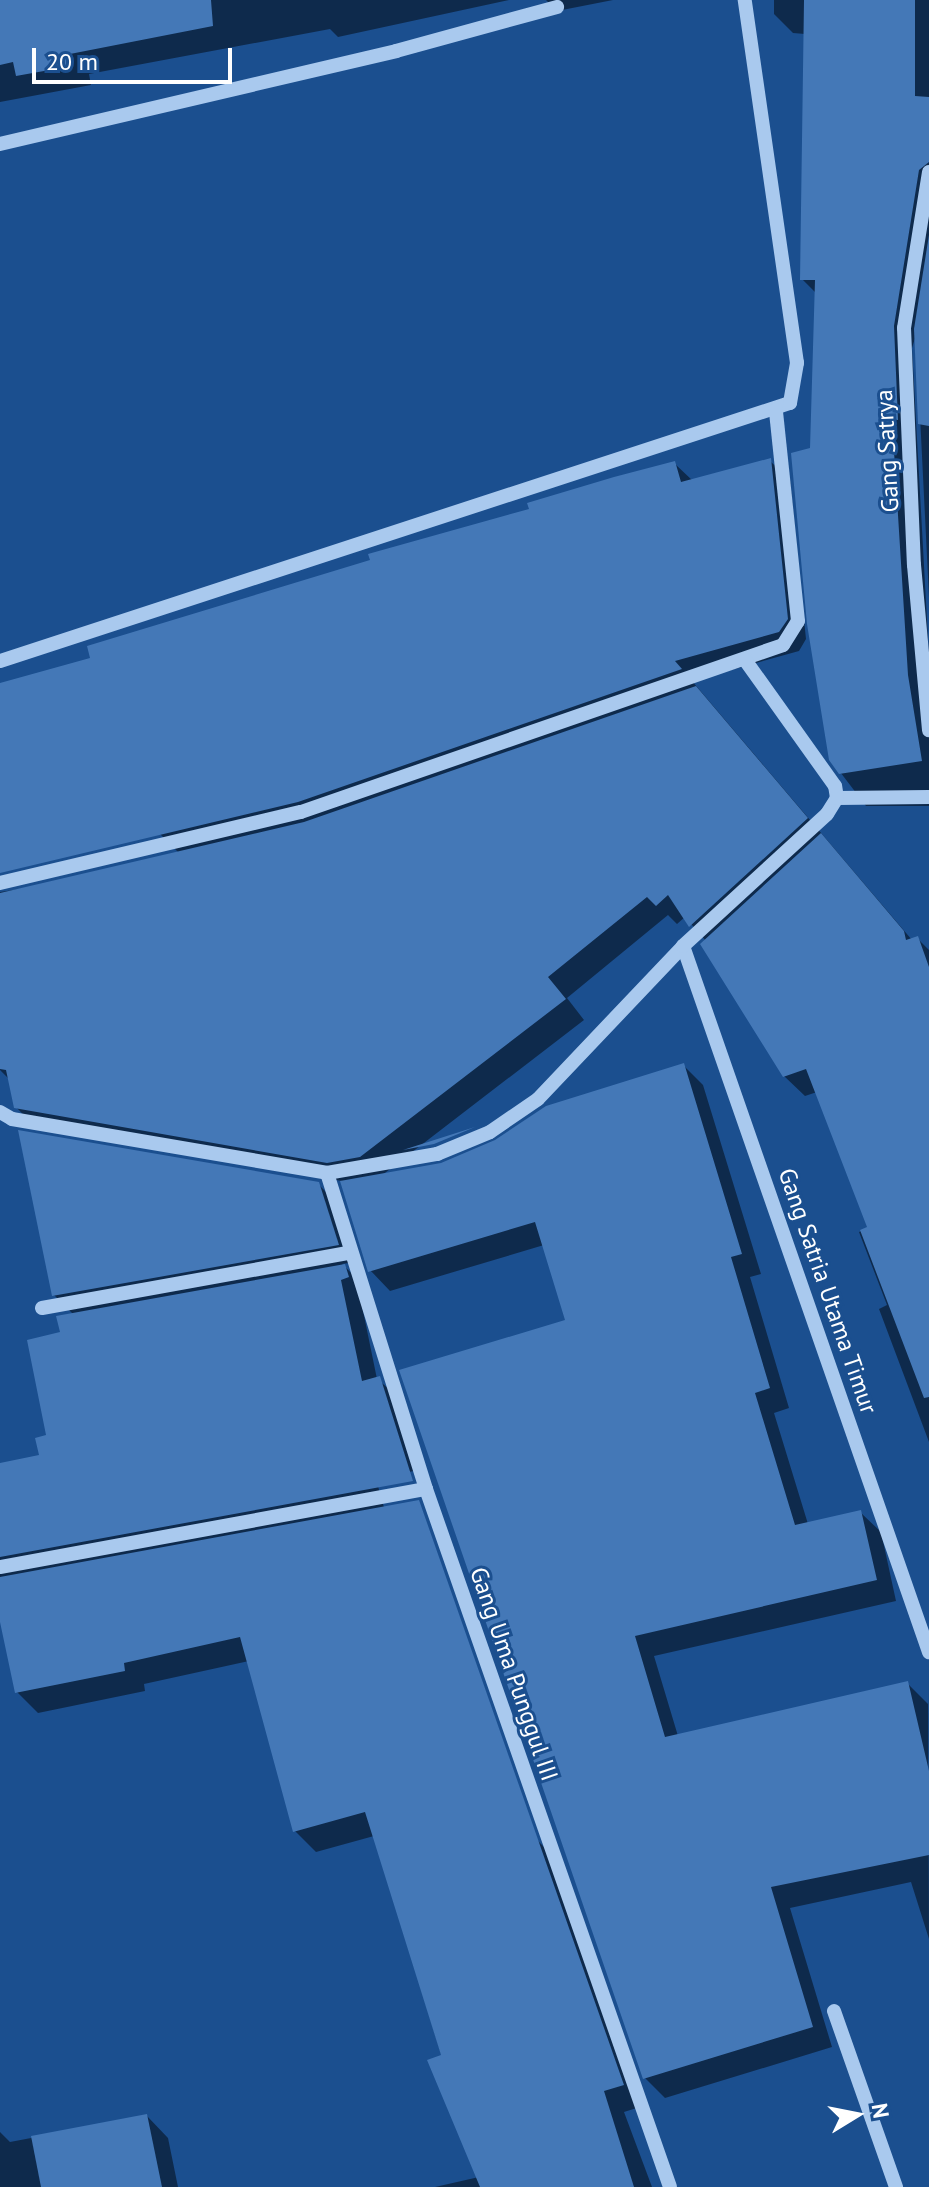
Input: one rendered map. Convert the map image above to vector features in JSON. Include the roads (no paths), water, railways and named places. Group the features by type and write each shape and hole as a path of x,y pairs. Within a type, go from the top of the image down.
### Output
{"street":[{"path":"0,661 790,403 797,363 745,0"},
{"path":"0,144 396,51 557,7"},
{"name":"Gang Satrya","path":"929,172 904,328 914,565 929,730"},
{"path":"0,883 301,812 783,645 798,621 776,410"},
{"path":"0,1112 12,1119 327,1173 437,1154 490,1132 538,1099 683,946 827,814 837,798 835,786 745,660"},
{"path":"837,798 929,797"},
{"name":"Gang Satria Utama Timur","path":"683,946 929,1652"},
{"name":"Gang Uma Punggul III","path":"327,1173 349,1253 426,1489 670,2187"},
{"path":"42,1308 349,1253"},
{"path":"0,1567 426,1489"},
{"path":"834,2011 896,2187"}]}
